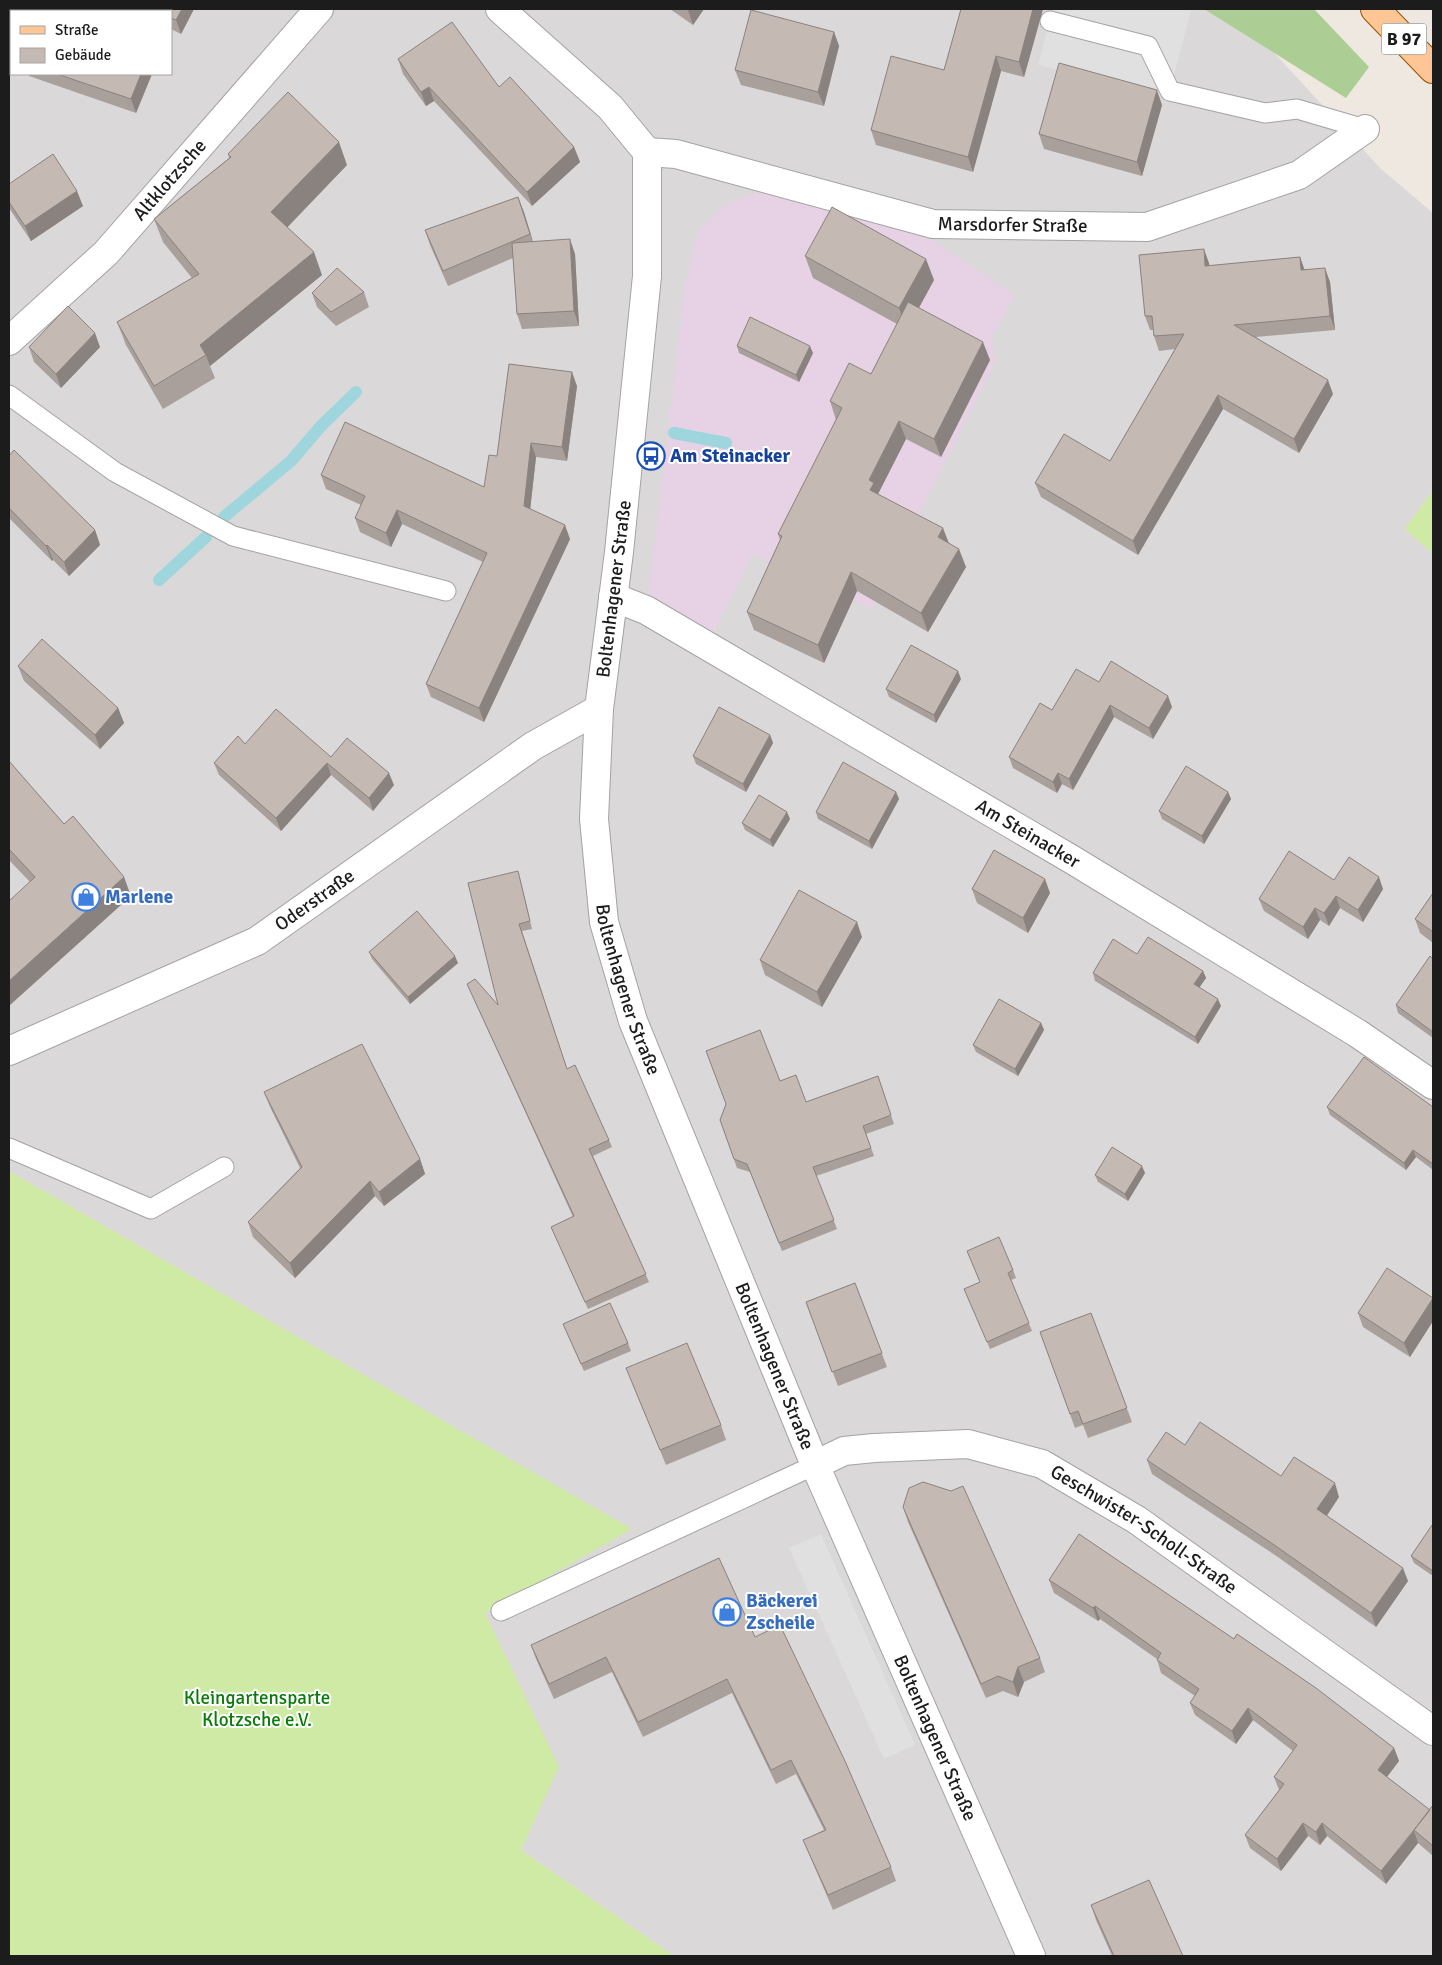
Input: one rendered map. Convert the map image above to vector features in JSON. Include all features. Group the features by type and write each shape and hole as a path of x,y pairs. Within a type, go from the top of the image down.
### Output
{"main road":[{"name":"B 97","path":"1375,9 1433,69"}],"street":[{"name":"Altklotzsche","path":"9,341 106,253 319,9"},
{"path":"500,9 610,108 647,152"},
{"name":"Marsdorfer Straße","path":"647,152 676,154 933,224 1147,227 1299,175 1365,129"},
{"name":"Boltenhagener Straße","path":"647,152 647,276 630,451 599,709 594,819 604,922 633,1021 815,1465 1031,1956"},
{"name":"Am Steinacker","path":"613,597 646,610 1071,859 1357,1033 1433,1085"},
{"name":"Oderstraße","path":"9,1051 257,941 533,746 599,709"},
{"name":"Geschwister-Scholl-Straße","path":"815,1465 844,1451 968,1444 1042,1464 1137,1520 1433,1731"}],"lane":[{"path":"1050,21 1148,46 1170,91 1265,113 1297,109 1365,129"},
{"path":"9,395 115,472 233,536 446,591"},
{"path":"9,1148 151,1209 224,1167"},
{"path":"501,1611 815,1465"}],"shaded area":[{"path":"9,9 1234,9 1381,169 1433,213 1433,490 1405,529 1433,554 1433,1956 674,1956 521,1850 558,1767 484,1612 631,1529 9,1171"},
{"path":"1053,9 1191,10 1168,98 1038,65"},
{"path":"757,192 915,229 1015,295 991,337 995,362 872,608 752,554 712,635 648,601 685,286 699,229 726,204"},
{"path":"821,1534 915,1745 884,1759 789,1548"}],"green space":[{"path":"1204,9 1314,9 1369,67 1346,98"},
{"path":"1433,490 1433,554 1405,529"},
{"name":"Kleingartensparte Klotzsche e.V.","path":"9,1171 632,1529 485,1613 559,1767 521,1850 674,1956 9,1956"}],"building":[{"path":"182,9 176,20 172,18 172,10 42,10"},
{"path":"961,9 1033,9 1019,62 996,56 968,157 871,130 891,56 944,70"},
{"path":"751,10 834,32 818,92 735,70"},
{"path":"452,22 499,87 510,77 574,147 527,192 429,87 421,92 398,59"},
{"path":"1059,63 1157,90 1137,162 1039,134"},
{"path":"60,75 141,75 131,99"},
{"path":"288,92 339,142 271,212 314,252 200,345 206,355 154,386 117,322 199,274 154,219 231,157 228,154"},
{"path":"53,154 77,191 25,226 9,202 9,184"},
{"path":"518,197 530,234 443,271 425,230"},
{"path":"832,207 926,259 899,308 805,256"},
{"path":"570,239 574,311 517,314 512,243"},
{"path":"1204,249 1205,266 1300,257 1301,270 1325,268 1330,316 1234,325 1328,380 1294,439 1218,395 1133,541 1035,483 1064,434 1110,461 1184,334 1154,336 1152,316 1145,316 1139,255"},
{"path":"337,268 364,292 331,312 312,293"},
{"path":"908,302 983,342 934,439 899,421 869,480 874,483 870,490 943,528 938,537 959,549 921,613 851,572 818,645 747,612 782,536 778,534 842,408 830,401 849,363 871,374"},
{"path":"68,306 95,333 56,374 29,347"},
{"path":"750,317 810,346 796,375 737,346"},
{"path":"509,364 572,372 562,447 531,443 524,506 565,525 479,708 426,684 487,553 397,510 386,533 355,518 365,496 321,475 345,422 484,487 489,455 497,456"},
{"path":"14,450 95,530 64,562 9,508 9,456"},
{"path":"42,639 118,708 95,735 18,666"},
{"path":"911,645 958,671 934,715 886,689"},
{"path":"1111,661 1168,696 1149,728 1110,705 1069,779 1058,773 1053,782 1009,757 1040,703 1052,710 1076,669 1099,682"},
{"path":"719,707 770,735 743,784 693,756"},
{"path":"276,709 331,757 347,738 389,773 369,798 327,763 276,818 214,763 238,736 245,744"},
{"path":"9,761 64,824 73,816 124,877 9,981 9,901 35,877 9,849"},
{"path":"843,762 896,792 869,841 816,812"},
{"path":"1186,766 1228,792 1202,836 1159,811"},
{"path":"759,795 787,812 770,840 742,823"},
{"path":"994,850 1045,879 1023,918 972,889"},
{"path":"1289,851 1334,880 1349,857 1379,877 1358,910 1336,896 1324,913 1315,908 1303,927 1259,899"},
{"path":"518,871 530,921 519,924 567,1069 575,1065 609,1140 589,1149 646,1274 585,1302 551,1227 574,1216 467,984 475,979 498,1005 468,883"},
{"path":"799,890 857,922 817,992 760,960"},
{"path":"1433,893 1433,932 1415,919"},
{"path":"417,911 455,956 408,997 369,952"},
{"path":"1148,937 1203,971 1194,984 1218,999 1195,1037 1093,973 1113,939 1137,954"},
{"path":"1430,956 1433,959 1433,1032 1396,1005"},
{"path":"999,999 1041,1023 1015,1069 973,1045"},
{"path":"760,1030 780,1081 796,1075 806,1102 878,1076 891,1115 863,1126 871,1148 813,1167 834,1220 779,1243 747,1164 734,1159 720,1120 726,1104 706,1051"},
{"path":"362,1044 420,1159 379,1192 370,1181 290,1263 248,1222 302,1167 264,1092"},
{"path":"1364,1057 1433,1107 1433,1164 1413,1150 1404,1163 1327,1107"},
{"path":"1112,1147 1142,1166 1125,1194 1095,1175"},
{"path":"999,1237 1013,1270 1008,1273 1029,1323 987,1342 964,1289 980,1282 967,1251"},
{"path":"1387,1268 1433,1298 1404,1343 1358,1313"},
{"path":"855,1283 882,1353 832,1372 806,1302"},
{"path":"610,1303 628,1343 581,1364 563,1324"},
{"path":"1091,1313 1127,1408 1083,1424 1078,1411 1070,1414 1040,1332"},
{"path":"687,1343 721,1425 660,1450 626,1368"},
{"path":"1200,1422 1281,1476 1294,1457 1335,1483 1317,1509 1403,1568 1371,1613 1270,1542 1147,1460 1166,1432 1185,1445"},
{"path":"923,1482 951,1491 963,1486 1040,1658 1018,1667 1013,1682 998,1676 981,1684 903,1507 909,1488"},
{"path":"1433,1526 1433,1571 1411,1556"},
{"path":"1079,1534 1234,1639 1237,1634 1316,1688 1394,1748 1378,1770 1430,1810 1381,1871 1322,1823 1316,1832 1303,1823 1277,1859 1245,1835 1284,1784 1274,1777 1297,1745 1248,1708 1232,1731 1190,1703 1199,1689 1157,1660 1161,1653 1095,1606 1093,1608 1049,1580"},
{"path":"719,1558 755,1637 780,1625 845,1761 891,1867 828,1895 803,1840 826,1830 791,1760 771,1770 727,1679 638,1722 606,1657 549,1684 531,1645"},
{"path":"1433,1805 1433,1846 1414,1830"},
{"path":"1149,1880 1183,1956 1114,1956 1091,1905"}],"waterway":[{"path":"224,517 291,461 321,426 356,392"},
{"path":"674,433 726,443"},
{"path":"159,580 206,537"}],"place":[{"name":"Am Steinacker","path":"651,456"},
{"name":"Marlene","path":"86,897"},
{"name":"Bäckerei Zscheile","path":"727,1612"}]}
